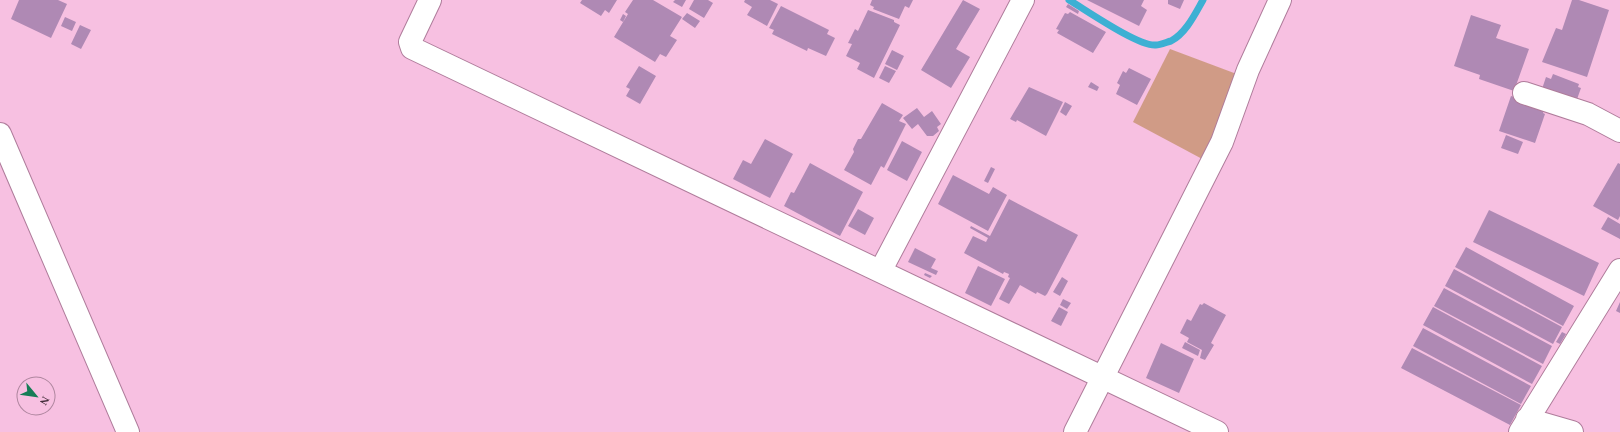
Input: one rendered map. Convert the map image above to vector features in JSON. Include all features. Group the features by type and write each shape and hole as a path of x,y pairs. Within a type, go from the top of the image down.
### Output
{"street":[{"path":"430,0 410,42 412,48 881,270 1217,432"},
{"path":"881,270 1023,0"},
{"path":"1075,432 1222,142 1248,70 1280,0"},
{"path":"1524,93 1588,114 1620,131"},
{"path":"0,134 128,432"},
{"path":"1572,432 1524,425 1620,270"}],"shaded area":[{"path":"1170,49 1242,76 1206,161 1133,122"}],"building":[{"path":"19,0 58,0 67,4 51,38 11,19"},
{"path":"582,0 617,0 609,13 605,10 601,16 580,3"},
{"path":"633,0 653,0 682,17 670,36 677,40 666,57 660,54 655,62 614,37 628,14 625,12"},
{"path":"675,0 686,0 682,7 673,2"},
{"path":"694,0 708,0 713,3 704,18 689,9"},
{"path":"745,0 770,0 778,4 767,26 747,15 752,7 744,2"},
{"path":"872,0 913,0 909,8 905,6 899,19 873,9 874,7 870,5"},
{"path":"963,0 980,9 956,49 970,57 951,88 921,70"},
{"path":"1087,0 1144,0 1141,6 1147,10 1139,26"},
{"path":"1168,0 1184,0 1180,9 1168,4"},
{"path":"1572,0 1579,0 1609,10 1587,77 1542,62 1556,28 1562,30"},
{"path":"1068,4 1079,11 1078,14 1066,7"},
{"path":"781,6 829,30 827,34 835,38 826,56 808,48 807,51 772,34 774,30 769,28"},
{"path":"868,10 894,20 894,22 900,25 874,78 857,69 860,63 846,56 852,44 848,43 855,29 858,31"},
{"path":"1070,12 1106,32 1093,53 1057,33 1059,30 1056,29 1065,13 1068,14"},
{"path":"687,13 700,21 695,28 682,19"},
{"path":"623,14 626,16 623,22 620,20"},
{"path":"1471,15 1501,25 1496,38 1529,49 1514,91 1479,79 1480,75 1454,66"},
{"path":"65,17 76,22 72,31 61,26"},
{"path":"80,25 91,30 81,49 71,44"},
{"path":"892,50 904,56 897,70 885,64"},
{"path":"639,66 656,76 640,104 626,96 630,89 626,87"},
{"path":"885,66 896,71 889,83 879,78"},
{"path":"1129,68 1151,79 1137,105 1116,94 1120,85 1117,83 1123,71 1126,73"},
{"path":"1553,74 1579,84 1578,87 1581,88 1576,102 1542,89 1546,77 1551,79"},
{"path":"1091,82 1099,87 1097,91 1088,87"},
{"path":"1029,87 1063,102 1046,136 1017,120 1016,122 1010,119"},
{"path":"1511,96 1544,108 1543,113 1545,114 1535,143 1499,131"},
{"path":"1065,102 1072,106 1066,116 1060,112"},
{"path":"882,103 903,115 899,121 906,124 884,168 881,166 871,185 844,170 854,152 853,149 858,139 861,139"},
{"path":"917,108 924,117 932,111 941,124 937,127 939,131 933,136 927,136 918,124 912,129 903,118"},
{"path":"1506,135 1523,142 1518,154 1501,148"},
{"path":"765,139 793,154 770,198 733,179 743,160 751,164"},
{"path":"902,141 922,152 907,181 887,170"},
{"path":"810,163 863,192 840,236 784,206 791,192 794,193"},
{"path":"1618,163 1620,164 1620,216 1618,220 1593,206"},
{"path":"991,167 995,169 988,183 984,181"},
{"path":"953,175 989,194 993,187 1007,195 988,231 938,204"},
{"path":"1009,199 1078,235 1045,296 1037,292 1036,294 1020,285 1009,304 999,299 1010,278 1008,277 1009,274 1004,272 1003,274 964,253 973,236 986,242 988,238 970,228 971,226 990,236"},
{"path":"858,209 874,218 865,235 848,226"},
{"path":"1489,210 1599,263 1584,296 1473,242"},
{"path":"1608,217 1620,224 1620,239 1601,229"},
{"path":"1466,247 1574,306 1563,326 1455,267"},
{"path":"915,248 936,259 931,268 938,271 936,275 908,262"},
{"path":"978,266 1005,279 991,306 965,293"},
{"path":"1454,269 1562,327 1553,344 1445,286"},
{"path":"925,273 932,276 930,278 924,275"},
{"path":"1062,277 1068,281 1060,296 1053,292"},
{"path":"1444,288 1552,346 1543,364 1434,306"},
{"path":"1063,299 1071,303 1067,309 1060,305"},
{"path":"1620,302 1620,313 1616,311"},
{"path":"1204,303 1226,315 1211,343 1214,345 1205,360 1200,358 1202,350 1187,342 1189,338 1180,333 1187,319 1191,321 1200,304 1202,305"},
{"path":"1059,307 1068,312 1061,326 1051,321"},
{"path":"1433,307 1542,366 1532,384 1423,325"},
{"path":"1423,328 1531,386 1521,404 1413,346"},
{"path":"1562,332 1566,334 1560,344 1556,342"},
{"path":"1185,342 1200,350 1198,356 1182,348"},
{"path":"1161,343 1194,359 1179,393 1146,378"},
{"path":"1412,348 1521,405 1510,425 1401,368"}],"waterway":[{"path":"1069,0 1125,34 1148,44 1156,45 1176,38 1190,23 1203,0"}]}
